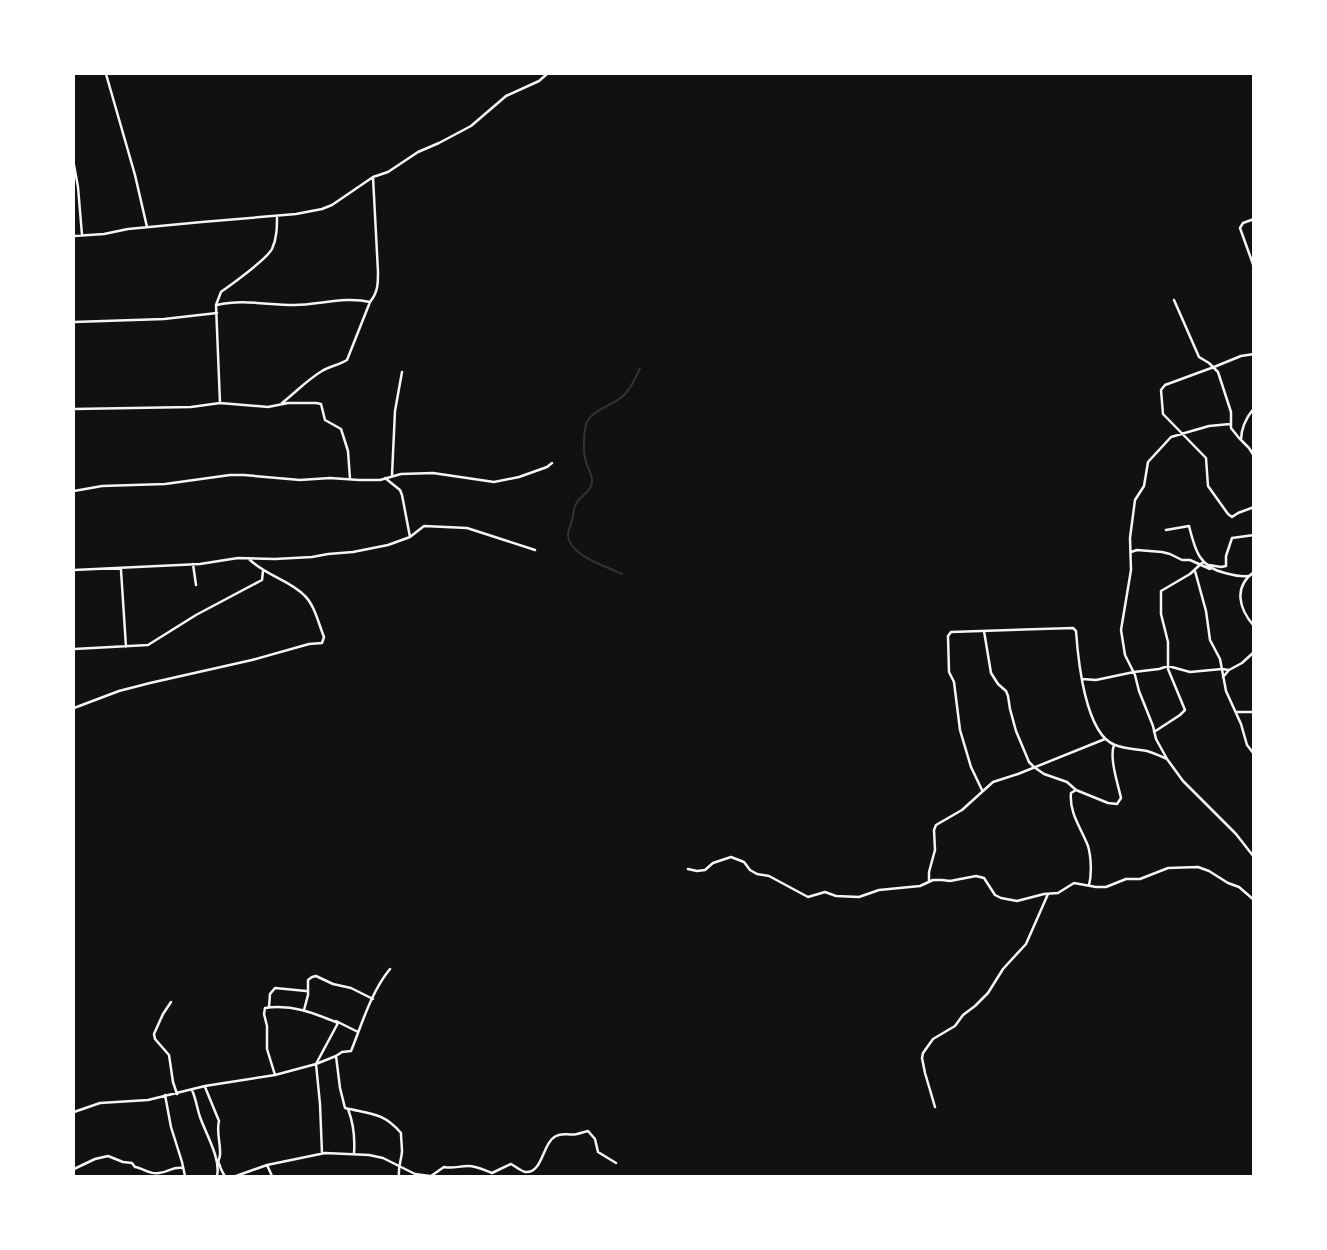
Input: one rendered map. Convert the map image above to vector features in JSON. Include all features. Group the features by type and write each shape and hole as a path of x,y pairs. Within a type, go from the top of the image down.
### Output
{"street":[{"path":"106,74 135,174 147,227"},
{"path":"74,236 296,215 332,205 373,177 388,172 425,148 471,126 506,96 539,81 547,74"},
{"path":"74,165 82,235"},
{"path":"279,405 304,382 347,360 370,302 376,294 378,285 373,177"},
{"path":"220,403 216,305 221,292 263,259 271,249 277,232 277,216"},
{"path":"1254,219 1243,223 1240,228 1254,267"},
{"path":"216,305 233,301 295,305 356,299 370,302"},
{"path":"1174,300 1199,357 1214,367 1231,412 1230,424 1254,456"},
{"path":"74,322 163,319 217,313"},
{"path":"1254,354 1241,356 1165,385 1161,390 1163,414 1206,458 1208,486 1228,514 1232,517 1254,507"},
{"path":"392,475 395,411 402,372"},
{"path":"74,409 191,407 220,403 268,407 321,404 325,420 341,429 348,451 350,480"},
{"path":"1241,440 1244,424 1254,408"},
{"path":"1230,424 1173,435 1147,464 1144,486 1135,500 1130,538 1131,570 1121,630 1125,655 1134,672 1157,743 1183,781 1236,834 1254,857"},
{"path":"74,491 109,485 165,484 230,475 300,480 380,480 392,475 433,473 494,482 519,477 552,463"},
{"path":"385,478 400,490 410,537"},
{"path":"74,570 193,564 230,558 306,558 347,553 388,545 410,537 424,526 467,528 536,550"},
{"path":"1166,530 1189,526 1201,563 1213,570 1240,577 1248,576"},
{"path":"1131,552 1162,552 1182,561 1226,566 1232,538 1254,535"},
{"path":"74,708 119,691 322,643 324,637 306,597 297,589 263,572 249,559"},
{"path":"1154,732 1185,710 1168,666 1168,642 1161,614 1161,591 1195,571 1201,563"},
{"path":"193,564 196,585"},
{"path":"121,569 126,647"},
{"path":"1195,571 1206,611 1210,640 1220,659 1226,691 1253,754"},
{"path":"74,649 148,645 196,615 262,580 263,572"},
{"path":"1254,572 1243,584 1240,596 1241,606 1254,626"},
{"path":"1240,577 1243,584"},
{"path":"982,790 971,767 960,730 954,682 949,672 948,636 951,632 1073,628 1076,631 1082,679 1093,719 1105,739 1114,745 1146,751 1167,760"},
{"path":"984,631 991,673 1008,696 1016,731 1034,767 1044,774 1067,782 1076,790 1112,804 1119,802 1121,798 1112,751 1114,745"},
{"path":"1223,677 1254,652"},
{"path":"1082,679 1096,680 1168,666 1190,672 1229,670"},
{"path":"1236,712 1254,712"},
{"path":"929,882 935,850 934,827 962,810 993,782 1105,739"},
{"path":"1076,790 1071,793 1070,799 1076,822 1089,849 1089,886"},
{"path":"688,869 705,870 713,863 732,857 744,862 757,874 769,876 808,897 825,892 836,897 859,897 878,890 980,876 1000,898 1017,901 1063,891 1074,883 1108,887 1126,879 1140,879 1168,868 1198,867 1239,887 1254,900"},
{"path":"935,1107 925,1073 923,1053 933,1039 955,1026 963,1015 988,993 1003,969 1026,944 1048,894"},
{"path":"74,1112 100,1103 148,1100 205,1086 275,1075 316,1064 352,1050 373,999 390,969"},
{"path":"304,1010 308,981 312,976 351,988 373,999"},
{"path":"269,1007 270,992 275,988 308,991"},
{"path":"171,1002 154,1034 169,1055 177,1094"},
{"path":"275,1075 266,1043 265,1007 285,1006 304,1010 338,1023"},
{"path":"322,1153 316,1064 338,1023 336,1021 358,1032"},
{"path":"336,1056 342,1096 351,1118 354,1153"},
{"path":"205,1086 219,1121 219,1160 225,1177"},
{"path":"192,1090 219,1167 217,1177"},
{"path":"165,1095 185,1177"},
{"path":"348,1109 369,1112 391,1122 401,1133 399,1177"},
{"path":"236,1177 267,1165 322,1153 354,1153 383,1158 415,1174 431,1177 444,1167 478,1167 492,1173 511,1164 528,1171 540,1164 546,1147 553,1138 560,1134 576,1135 584,1131 593,1136 597,1152 616,1163"},
{"path":"74,1169 108,1156 132,1163 135,1167 152,1173 161,1173 176,1167 183,1168"},
{"path":"75,1164 82,1164"},
{"path":"267,1165 272,1177"}],"waterway":[{"path":"622,574 581,554 570,542 568,533 575,506 592,483 584,453 586,424 594,414 626,393 640,368"}]}
